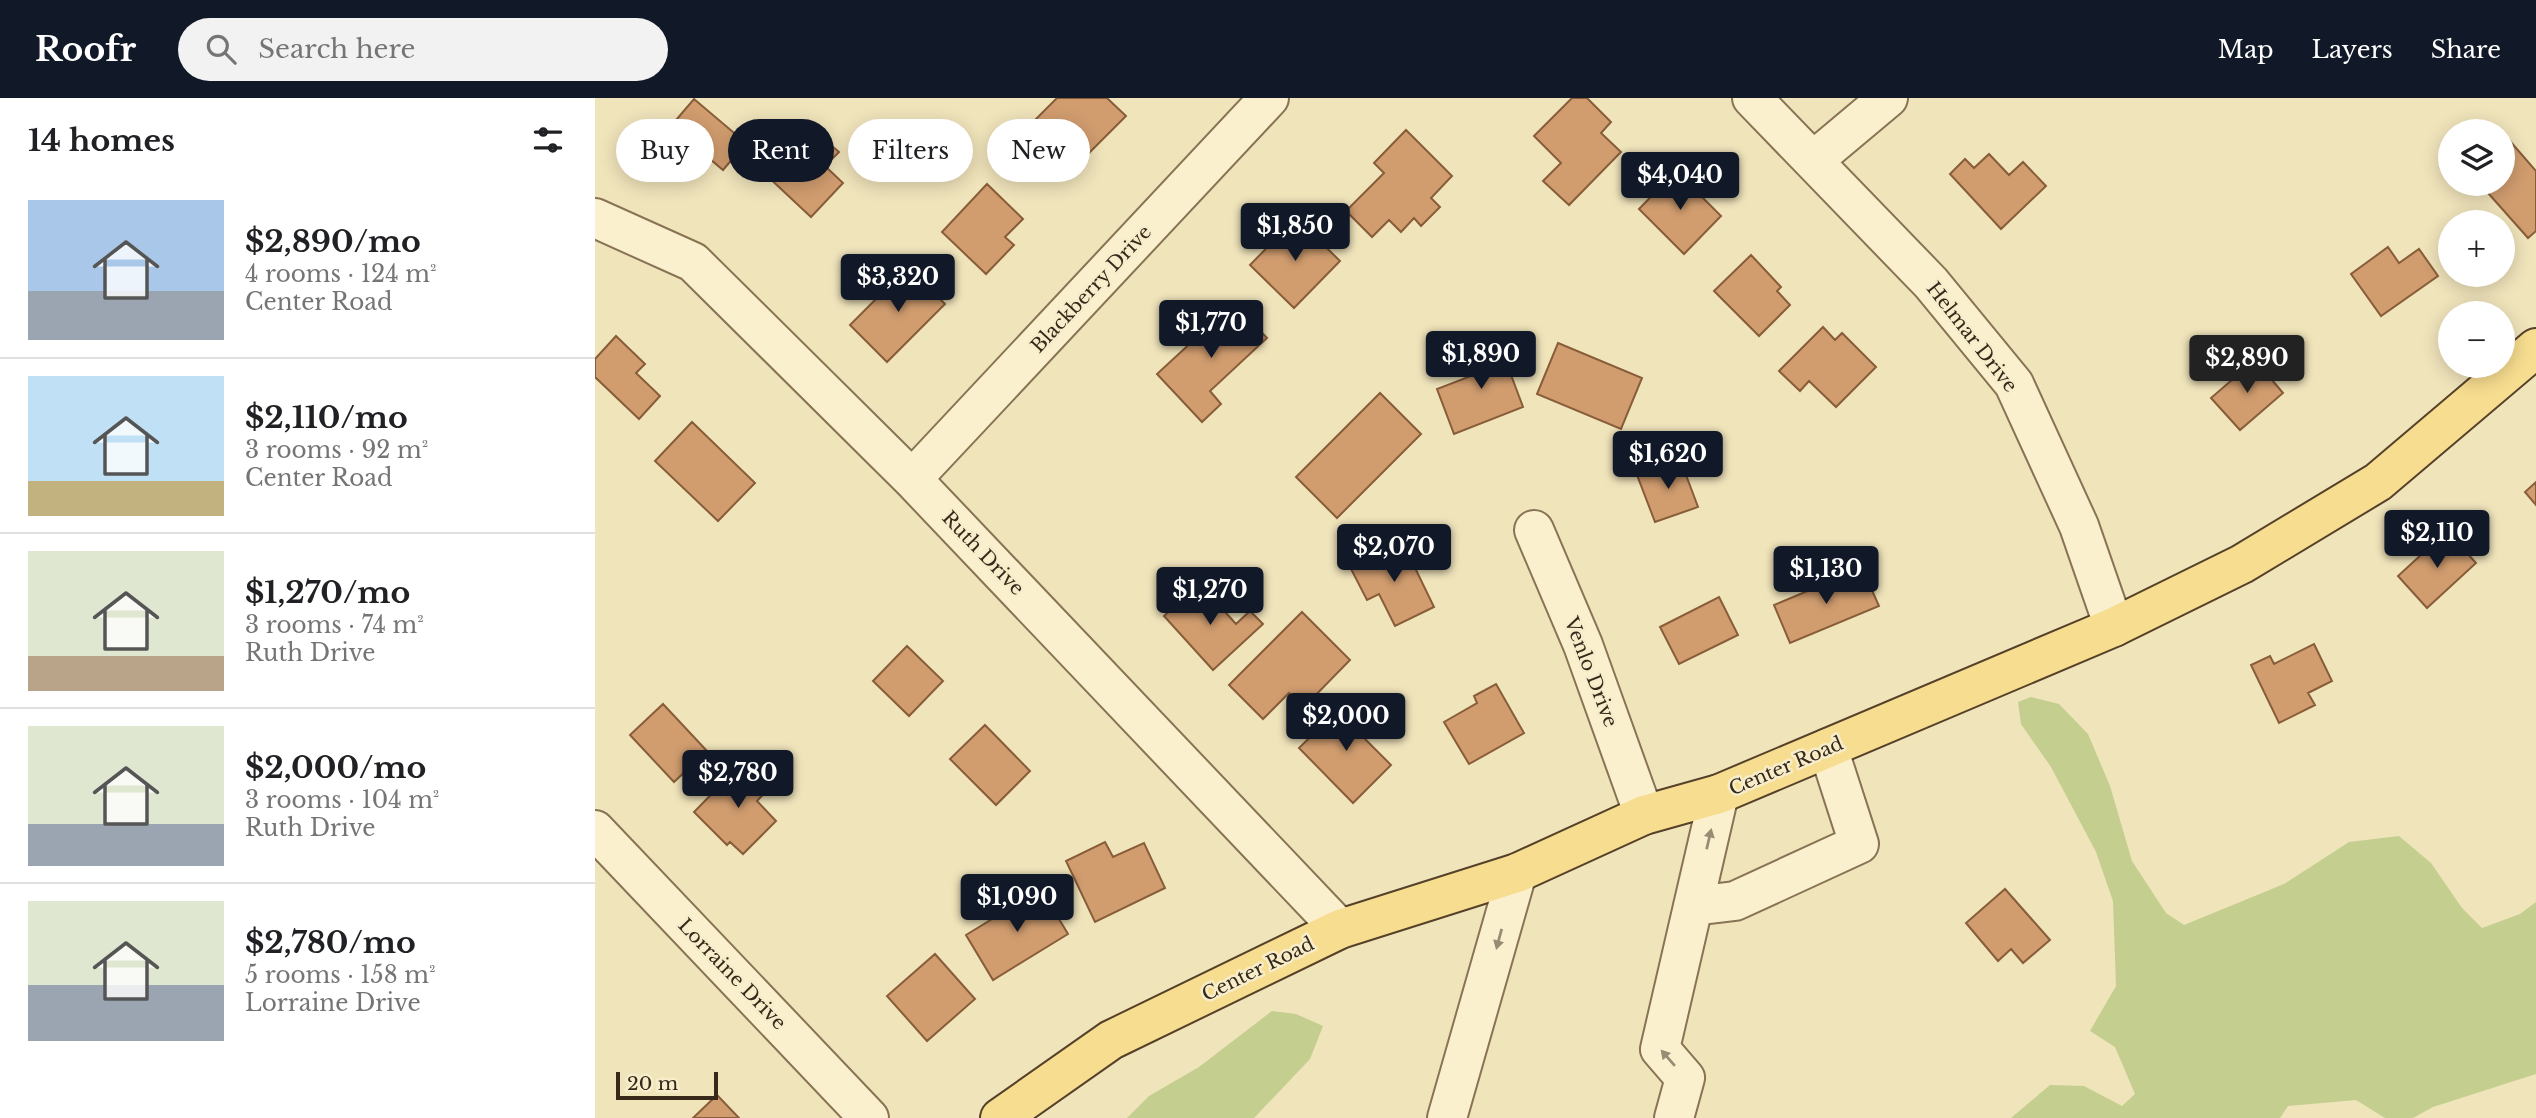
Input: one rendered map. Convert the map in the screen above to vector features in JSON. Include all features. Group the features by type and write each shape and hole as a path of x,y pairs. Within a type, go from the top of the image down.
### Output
{"main road":[{"name":"Center Road","path":"1000,1118 1111,1040 1340,929 1517,873 1644,815 1719,794 2114,627 2242,564 2378,482 2536,348"}],"street":[{"name":"Blackberry Drive","path":"912,479 1269,98"},
{"name":"Helmar Drive","path":"1752,98 1931,283 2014,384 2079,526 2114,627"},
{"path":"1814,160 1888,98"},
{"name":"Ruth Drive","path":"595,218 693,262 912,479 1340,929"},
{"name":"Venlo Drive","path":"1534,530 1583,645 1644,815"},
{"path":"1693,906 1735,901 1859,844 1828,748"},
{"path":"1674,1118 1685,1078 1660,1049 1719,794"},
{"name":"Lorraine Drive","path":"595,830 870,1118"},
{"path":"1447,1118 1517,873"}],"green space":[{"path":"2031,697 2059,704 2088,734 2110,786 2132,861 2166,913 2184,925 2284,884 2349,842 2399,836 2431,863 2462,908 2482,928 2520,914 2536,902 2536,1074 2433,1107 2413,1118 2385,1118 2356,1100 2288,1106 2280,1118 2011,1118 2050,1085 2084,1086 2122,1106 2135,1094 2115,1047 2090,1031 2116,986 2113,901 2096,852 2051,767 2021,724 2018,702"},
{"path":"1272,1011 1296,1014 1323,1026 1310,1059 1254,1118 1127,1118 1149,1096 1199,1067"}],"building":[{"path":"1057,98 1107,98 1126,116 1090,152 1090,119 1036,119"},
{"path":"1572,98 1587,98 1611,122 1601,133 1621,152 1569,205 1543,181 1561,163 1534,136"},
{"path":"694,99 728,128 728,164 723,170 714,162 714,119 677,119"},
{"path":"1406,130 1452,176 1431,198 1440,207 1421,226 1414,218 1401,232 1389,220 1372,237 1346,211 1384,173 1374,163"},
{"path":"2515,147 2536,171 2536,231 2528,238 2515,223 2515,210 2503,210 2491,196 2515,196"},
{"path":"1989,154 2009,175 2023,162 2046,186 2001,229 1950,174 1965,159 1974,168"},
{"path":"1676,171 1721,216 1684,254 1639,209"},
{"path":"834,174 843,183 811,217 774,182 834,182"},
{"path":"987,184 1023,219 1005,237 1014,245 986,274 942,232"},
{"path":"1296,218 1340,261 1294,308 1250,265"},
{"path":"2388,247 2399,263 2419,249 2438,276 2381,316 2351,274"},
{"path":"1751,255 1781,287 1777,291 1790,305 1759,336 1714,291"},
{"path":"908,267 945,304 887,362 850,325"},
{"path":"1234,303 1267,338 1210,391 1221,404 1202,422 1157,374"},
{"path":"1823,327 1835,340 1842,333 1876,367 1836,407 1809,381 1800,391 1779,371"},
{"path":"616,336 645,364 636,373 660,396 639,419 595,377 595,359"},
{"path":"1499,343 1523,407 1454,434 1437,389 1471,376 1464,356"},
{"path":"1558,343 1642,378 1621,429 1537,394"},
{"path":"2255,360 2283,393 2240,430 2211,398"},
{"path":"1380,393 1421,434 1337,518 1296,477"},
{"path":"692,422 755,483 718,521 655,461"},
{"path":"1680,459 1698,507 1655,522 1637,475"},
{"path":"2536,482 2536,505 2525,492"},
{"path":"2447,531 2476,563 2427,608 2398,576"},
{"path":"1403,543 1434,607 1395,626 1379,594 1367,600 1351,569"},
{"path":"1862,568 1879,606 1790,643 1774,605"},
{"path":"1200,584 1236,624 1250,611 1263,624 1213,670 1164,616"},
{"path":"1719,597 1738,635 1679,664 1660,627"},
{"path":"1302,612 1350,660 1303,708 1289,693 1263,719 1229,685"},
{"path":"2314,644 2332,681 2308,693 2315,705 2279,723 2251,665 2270,656 2274,664"},
{"path":"907,646 943,681 909,716 873,681"},
{"path":"1496,684 1524,733 1469,764 1444,722 1477,703 1474,696"},
{"path":"1347,701 1372,726 1362,736 1391,765 1353,803 1299,748"},
{"path":"663,704 707,751 674,782 630,735"},
{"path":"985,725 1030,771 996,805 950,759"},
{"path":"743,762 769,788 757,801 776,821 743,854 730,842 727,845 694,812"},
{"path":"1105,842 1113,857 1144,843 1165,888 1095,922 1066,861"},
{"path":"1041,889 1068,934 993,980 966,935"},
{"path":"2005,889 2050,940 2023,963 2011,949 1998,961 1966,923"},
{"path":"935,954 975,999 927,1041 887,996"},
{"path":"717,1095 739,1118 693,1118"}]}
